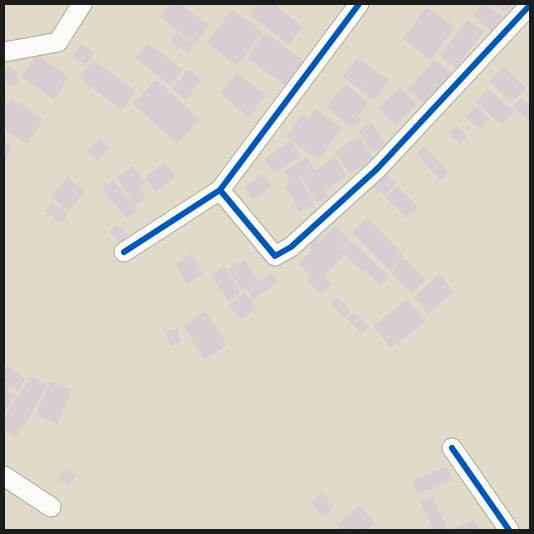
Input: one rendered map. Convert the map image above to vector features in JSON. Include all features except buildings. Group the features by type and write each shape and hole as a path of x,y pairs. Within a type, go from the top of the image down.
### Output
{"street":[{"path":"4,52 58,42 82,4"},
{"path":"124,252 220,190 359,4"},
{"path":"220,190 276,256 291,247 377,169 530,6"},
{"path":"452,448 509,530"},
{"path":"4,476 51,507"}],"cycle path":[{"path":"124,252 220,190 359,4"},
{"path":"220,190 275,256 291,247 377,169 530,5"},
{"path":"452,448 509,530"}]}
